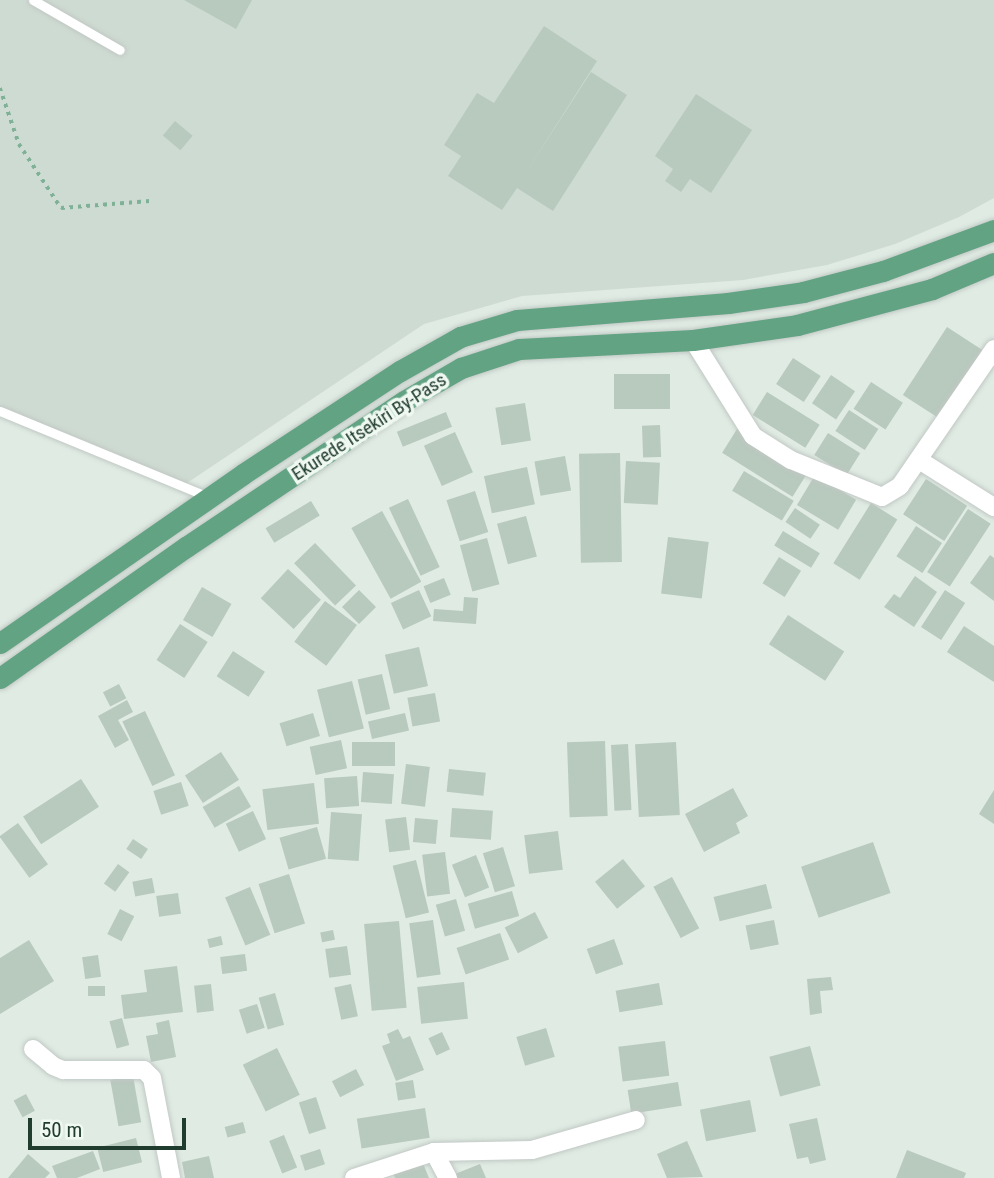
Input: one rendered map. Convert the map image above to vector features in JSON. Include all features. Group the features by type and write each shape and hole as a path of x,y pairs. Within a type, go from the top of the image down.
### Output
{"main road":[{"name":"Ekurede Itsekiri By-Pass","path":"0,643 210,497 400,370 460,337 528,319 728,303 803,292 883,271 994,230"},
{"name":"Ekurede Itsekiri By-Pass","path":"0,678 186,547 404,401 461,368 519,349 693,340 739,336 797,325 932,289 994,263"}],"street":[{"path":"693,340 753,436 791,460 882,497 900,486 994,349"},
{"path":"919,460 994,507"},
{"path":"33,1049 52,1066 63,1070 144,1070 152,1078 172,1178"},
{"path":"354,1178 435,1152 532,1150 636,1120"},
{"path":"435,1152 448,1178"}],"lane":[{"path":"33,0 120,50"},
{"path":"0,411 210,497"}],"path":[{"path":"0,88 19,144 61,208 149,201"}],"shaded area":[{"path":"0,0 994,0 994,198 959,217 895,244 827,265 743,280 522,296 424,324 181,487 0,413"}],"building":[{"path":"184,0 252,0 236,29"},
{"path":"544,26 597,61 525,174 591,72 627,95 553,211 517,188 502,210 448,176 461,156 444,145 477,93 494,103"},
{"path":"696,94 752,130 711,193 690,179 681,192 665,181 673,169 655,156"},
{"path":"175,121 193,136 180,150 163,136"},
{"path":"947,327 988,354 944,422 903,395"},
{"path":"793,358 821,376 804,402 776,384"},
{"path":"614,374 670,374 670,409 614,409"},
{"path":"831,375 855,391 836,419 812,403"},
{"path":"871,382 903,403 885,430 854,409"},
{"path":"767,392 820,425 805,448 753,415"},
{"path":"525,403 531,441 501,445 495,408"},
{"path":"849,410 878,429 865,450 835,431"},
{"path":"446,412 452,427 403,447 397,432"},
{"path":"660,425 661,457 643,458 642,426"},
{"path":"737,429 807,473 793,497 722,453"},
{"path":"455,432 473,472 442,486 424,446"},
{"path":"828,433 860,453 846,475 814,455"},
{"path":"620,453 622,562 581,563 579,454"},
{"path":"565,456 571,490 541,496 534,461"},
{"path":"626,461 660,463 658,505 624,503"},
{"path":"527,467 535,504 492,513 484,476"},
{"path":"744,471 794,501 782,521 732,491"},
{"path":"815,475 856,500 838,530 797,505"},
{"path":"926,479 967,506 944,541 903,514"},
{"path":"475,491 488,532 460,541 446,500"},
{"path":"408,499 440,567 421,576 389,508"},
{"path":"311,501 320,516 274,543 266,528"},
{"path":"871,503 897,519 860,580 833,563"},
{"path":"795,508 820,525 810,539 785,522"},
{"path":"968,509 991,524 950,587 927,572"},
{"path":"382,511 421,582 391,599 351,528"},
{"path":"526,516 537,557 508,564 497,524"},
{"path":"916,526 942,543 922,573 896,556"},
{"path":"783,531 820,553 811,568 774,546"},
{"path":"668,537 709,542 702,599 661,594"},
{"path":"487,538 499,584 472,592 460,545"},
{"path":"315,543 356,585 335,606 294,563"},
{"path":"990,555 994,558 994,601 970,583"},
{"path":"779,557 801,571 785,597 763,583"},
{"path":"288,569 321,600 294,629 261,598"},
{"path":"915,576 937,592 914,627 884,607 894,594 900,598"},
{"path":"444,578 451,595 430,603 424,586"},
{"path":"202,587 231,604 212,637 183,620"},
{"path":"359,590 376,607 359,624 342,607"},
{"path":"419,590 431,616 403,629 391,603"},
{"path":"945,590 965,603 941,640 921,627"},
{"path":"464,597 478,598 476,624 433,621 434,609 463,611"},
{"path":"325,601 357,625 326,666 294,642"},
{"path":"788,615 844,651 825,681 769,644"},
{"path":"180,624 208,642 184,678 157,660"},
{"path":"964,626 994,646 994,682 947,652"},
{"path":"419,647 428,686 394,694 385,655"},
{"path":"233,651 265,672 249,697 217,676"},
{"path":"382,674 390,709 366,715 358,680"},
{"path":"352,681 364,729 329,737 317,690"},
{"path":"119,684 126,698 110,706 103,692"},
{"path":"435,693 440,722 412,726 407,698"},
{"path":"127,700 133,712 118,720 129,740 115,748 98,716"},
{"path":"145,711 175,775 152,786 122,722"},
{"path":"313,713 320,736 287,746 280,723"},
{"path":"405,713 409,731 372,739 368,722"},
{"path":"341,740 347,768 316,775 310,747"},
{"path":"605,741 608,816 570,817 567,742"},
{"path":"352,742 395,742 395,766 352,766"},
{"path":"676,742 680,815 639,817 635,744"},
{"path":"628,744 631,810 614,811 611,745"},
{"path":"221,752 239,780 203,803 185,775"},
{"path":"406,764 430,767 425,807 401,804"},
{"path":"449,769 486,773 483,796 447,792"},
{"path":"363,772 394,774 392,804 361,802"},
{"path":"357,776 359,806 326,808 324,778"},
{"path":"81,779 99,807 41,844 23,817"},
{"path":"181,782 189,806 161,815 153,791"},
{"path":"314,783 319,824 267,830 262,789"},
{"path":"239,786 251,807 215,828 203,807"},
{"path":"733,788 748,816 736,823 740,833 704,852 685,814"},
{"path":"994,790 994,824 979,814"},
{"path":"452,808 493,811 491,840 450,837"},
{"path":"253,811 266,839 239,852 226,824"},
{"path":"331,812 362,814 359,861 328,859"},
{"path":"406,817 410,850 389,852 385,820"},
{"path":"415,818 438,820 436,844 413,842"},
{"path":"18,823 48,864 29,878 0,837"},
{"path":"317,827 326,859 289,869 280,838"},
{"path":"558,831 563,870 529,874 524,835"},
{"path":"133,839 148,849 141,859 126,849"},
{"path":"873,842 891,893 819,918 801,867"},
{"path":"503,847 515,886 495,892 483,853"},
{"path":"445,852 450,894 427,896 422,855"},
{"path":"476,855 489,887 465,897 452,865"},
{"path":"623,859 645,886 617,909 595,882"},
{"path":"416,860 429,912 406,918 393,866"},
{"path":"118,864 129,872 115,892 104,883"},
{"path":"289,874 305,923 275,933 259,884"},
{"path":"672,877 699,928 681,938 653,887"},
{"path":"152,878 155,893 135,897 132,882"},
{"path":"766,884 772,908 720,921 714,897"},
{"path":"250,887 270,935 245,945 225,898"},
{"path":"512,891 519,916 475,929 468,904"},
{"path":"178,893 181,914 159,917 156,896"},
{"path":"456,899 465,931 445,937 436,905"},
{"path":"120,909 134,916 122,941 107,934"},
{"path":"535,912 548,938 518,953 505,927"},
{"path":"433,920 441,974 417,978 409,923"},
{"path":"774,920 779,945 750,950 746,926"},
{"path":"399,921 407,1008 372,1011 364,924"},
{"path":"333,930 335,940 322,942 320,932"},
{"path":"500,933 509,959 466,974 457,948"},
{"path":"221,936 223,945 209,948 207,939"},
{"path":"614,939 623,964 596,974 587,949"},
{"path":"29,940 54,981 0,1014 0,958"},
{"path":"347,946 351,975 329,978 325,949"},
{"path":"245,954 247,971 222,974 220,957"},
{"path":"98,955 101,977 85,979 82,957"},
{"path":"177,966 183,1012 124,1019 121,995 147,992 144,970"},
{"path":"831,977 833,990 820,991 822,1013 810,1015 807,979"},
{"path":"464,982 468,1019 421,1024 417,987"},
{"path":"659,983 663,1005 619,1012 616,991"},
{"path":"211,984 214,1011 197,1013 194,986"},
{"path":"351,984 358,1016 341,1020 334,988"},
{"path":"88,986 105,986 105,996 88,996"},
{"path":"275,993 284,1025 268,1029 259,998"},
{"path":"257,1004 265,1028 247,1034 239,1010"},
{"path":"122,1018 129,1045 117,1048 109,1021"},
{"path":"169,1020 176,1057 151,1062 146,1036 158,1034 156,1023"},
{"path":"546,1028 555,1057 525,1066 516,1037"},
{"path":"398,1029 403,1039 410,1036 424,1070 396,1081 382,1046 390,1043 387,1034"},
{"path":"442,1032 450,1049 436,1056 428,1038"},
{"path":"665,1041 669,1076 623,1081 618,1047"},
{"path":"810,1046 821,1086 780,1096 769,1057"},
{"path":"277,1048 300,1095 266,1111 243,1065"},
{"path":"356,1069 364,1085 340,1097 332,1081"},
{"path":"133,1076 141,1122 119,1126 110,1080"},
{"path":"413,1080 416,1098 398,1101 395,1083"},
{"path":"678,1082 682,1106 631,1114 628,1090"},
{"path":"26,1094 35,1111 23,1117 14,1101"},
{"path":"316,1097 326,1128 309,1134 299,1103"},
{"path":"750,1100 756,1131 706,1141 700,1110"},
{"path":"425,1108 430,1138 362,1148 357,1119"},
{"path":"817,1118 826,1160 810,1164 808,1157 797,1159 789,1124"},
{"path":"243,1122 246,1133 227,1138 225,1127"},
{"path":"284,1135 297,1167 282,1173 269,1141"},
{"path":"136,1138 142,1162 103,1172 97,1148"},
{"path":"687,1141 703,1177 667,1178 657,1154"},
{"path":"320,1149 325,1164 305,1171 300,1155"},
{"path":"907,1150 966,1173 964,1178 896,1178"},
{"path":"93,1151 100,1169 77,1178 57,1178 52,1166"},
{"path":"28,1154 50,1173 45,1178 8,1178"},
{"path":"209,1156 214,1178 185,1178 182,1162"},
{"path":"422,1161 429,1178 395,1178 393,1173"},
{"path":"480,1164 486,1178 457,1178 455,1174"}]}
